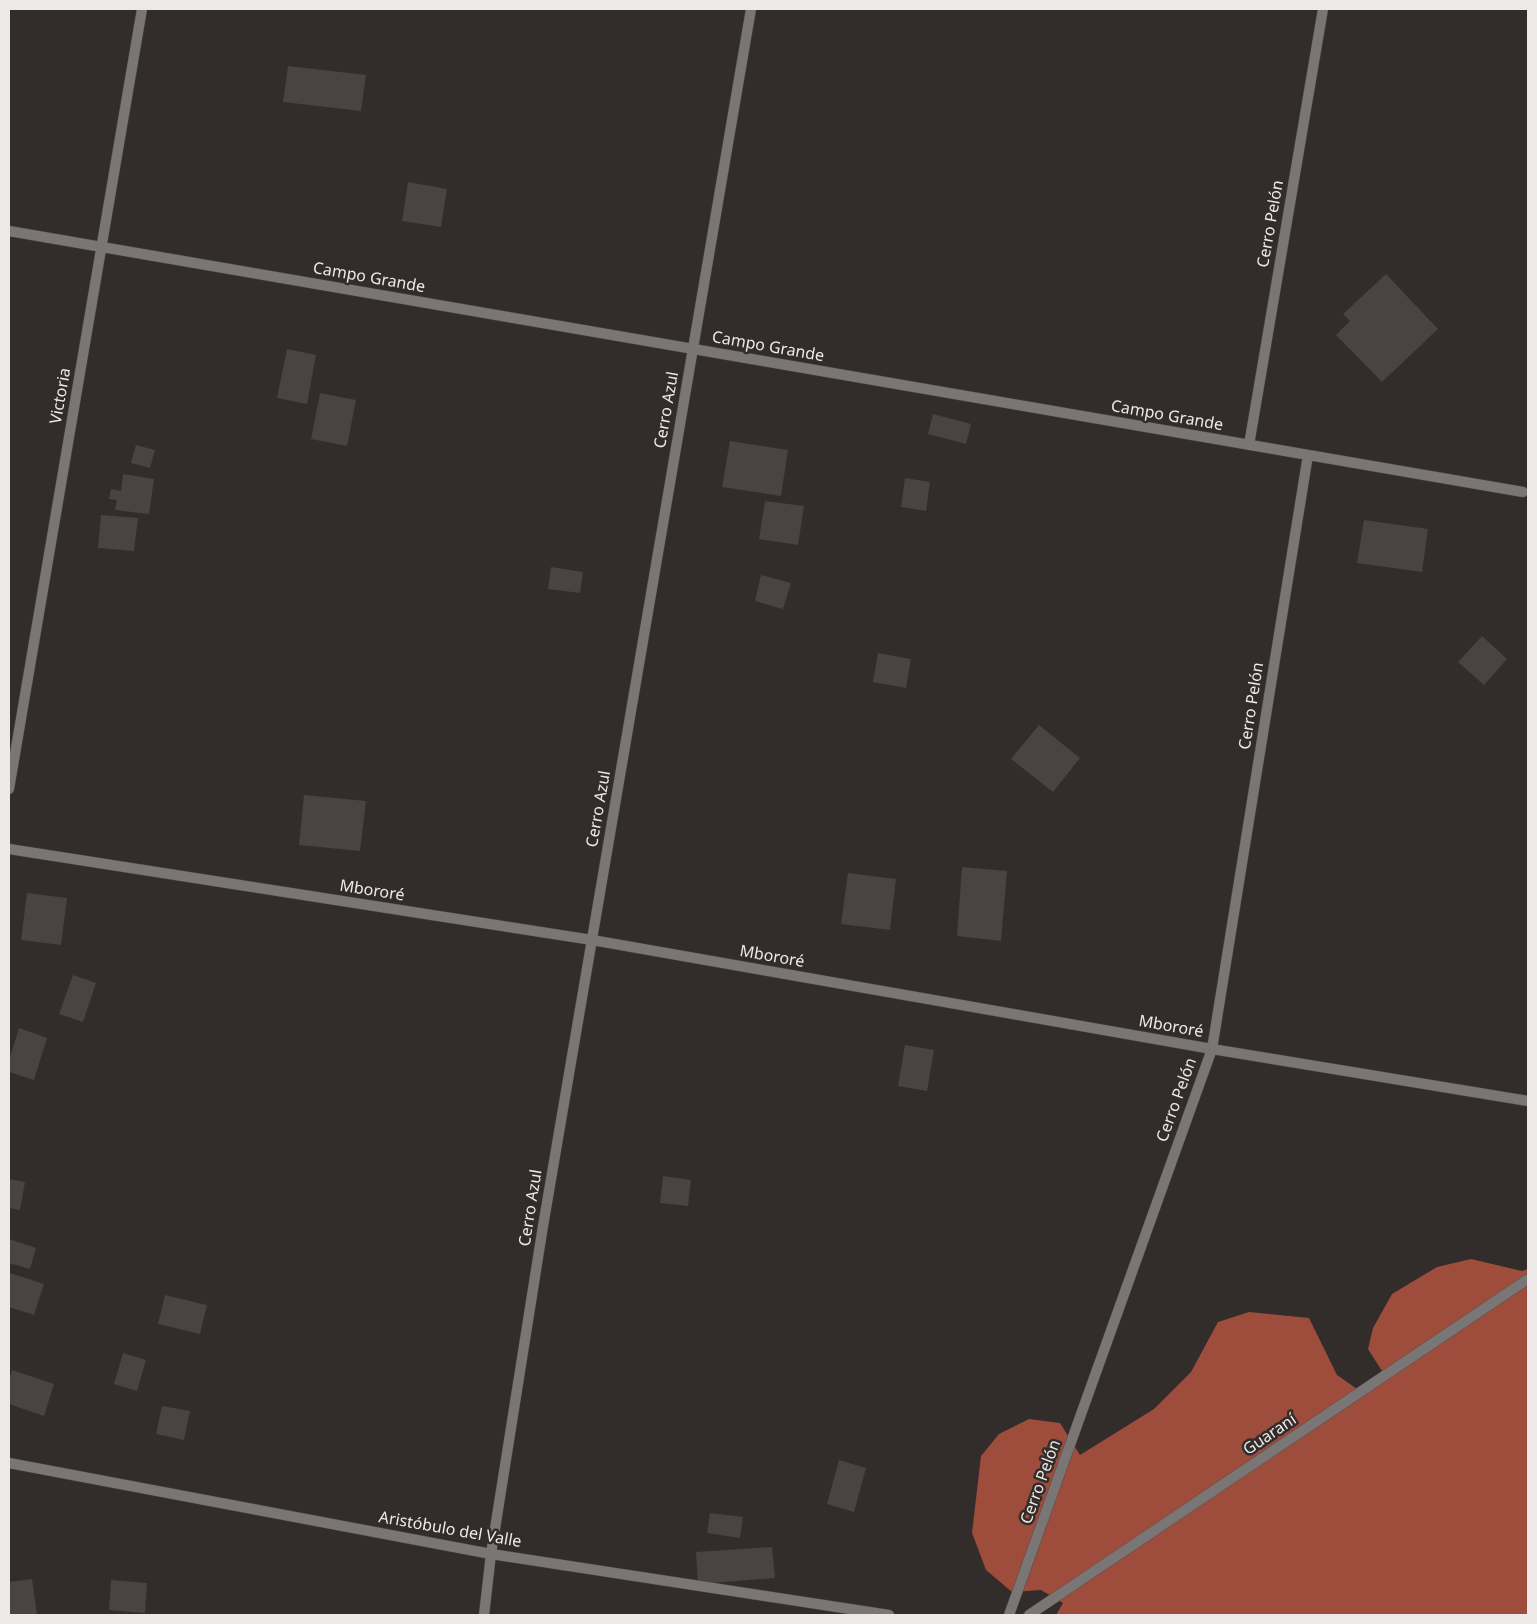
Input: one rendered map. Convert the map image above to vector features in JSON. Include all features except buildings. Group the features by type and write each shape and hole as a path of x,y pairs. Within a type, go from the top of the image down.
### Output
{"street":[{"name":"Victoria","path":"9,789 142,9"},
{"name":"Cerro Azul","path":"484,1615 491,1554 542,1236 751,9"},
{"name":"Cerro Pelón","path":"1248,445 1323,9"},
{"name":"Campo Grande","path":"9,231 1523,492"},
{"name":"Cerro Pelón","path":"1009,1615 1212,1049 1308,455"},
{"name":"Mbororé","path":"9,849 592,940 1212,1049 1528,1102"},
{"name":"Guaraní","path":"1029,1615 1528,1279"},
{"name":"Aristóbulo del Valle","path":"9,1463 491,1554 889,1615"}],"shaded area":[{"path":"1471,1259 1522,1271 1528,1269 1528,1615 1056,1615 1063,1603 1041,1590 1012,1592 986,1570 972,1533 981,1456 999,1434 1029,1419 1060,1423 1080,1455 1154,1409 1191,1372 1218,1322 1249,1312 1309,1318 1337,1375 1360,1391 1382,1371 1368,1349 1373,1328 1392,1294 1437,1267"}]}
